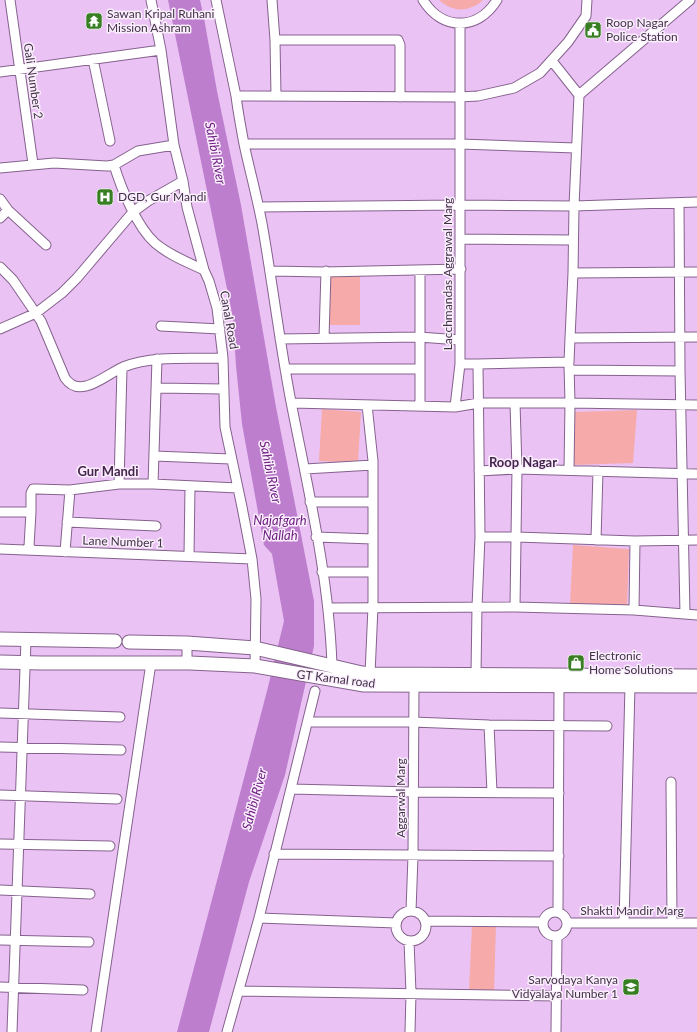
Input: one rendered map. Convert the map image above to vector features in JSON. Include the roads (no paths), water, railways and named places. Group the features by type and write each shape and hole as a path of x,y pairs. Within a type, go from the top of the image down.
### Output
{"main road":[{"path":"0,639 115,641"},
{"name":"GT Karnal road","path":"129,642 187,643 255,648 370,674 476,675 696,682"},
{"name":"GT Karnal road","path":"0,662 187,663 255,666 268,670 364,685 630,686 696,682"}],"street":[{"name":"Gali Number 2","path":"10,0 33,164"},
{"name":"Canal Road","path":"151,0 161,50 174,144 183,181 187,207 204,270 209,281 220,329 224,358 225,427 252,559 256,599 255,666"},
{"path":"216,0 236,96 244,144 259,207 271,271 285,369 305,469 331,630 327,664"},
{"path":"272,0 275,40 276,96"},
{"path":"423,0 429,10 440,19 454,23 469,23 480,18 492,9 497,0"},
{"path":"236,96 459,97 478,96 514,88 540,73 568,42 586,16 587,0"},
{"path":"579,95 690,0"},
{"name":"Lacchmandas Aggrawal Marg","path":"460,23 460,364 569,366 680,371"},
{"path":"275,40 398,40 400,45 400,97"},
{"path":"0,72 161,50"},
{"path":"93,59 110,141"},
{"path":"552,60 579,95 569,366 569,470"},
{"path":"0,168 54,163 107,166 114,165 138,150 174,144"},
{"path":"244,144 460,144 576,148"},
{"path":"114,165 133,212 143,229 155,243 180,260 204,270"},
{"path":"0,329 36,313 62,293 77,278 133,212 148,201 183,181"},
{"path":"0,199 8,210 46,245"},
{"path":"259,207 460,205 574,206 697,202"},
{"path":"679,203 681,337 680,371 685,614"},
{"path":"0,218 8,210"},
{"path":"461,239 573,240"},
{"path":"0,267 14,280 41,321 69,385 85,387 122,368 139,362 157,359 224,358"},
{"path":"271,271 326,272 461,269"},
{"path":"420,270 420,406"},
{"path":"324,338 326,272"},
{"path":"573,273 697,272"},
{"path":"161,326 220,329"},
{"path":"280,338 419,337 460,340"},
{"path":"570,338 697,337"},
{"path":"153,484 157,359"},
{"path":"455,407 460,364"},
{"path":"476,675 480,537 478,364"},
{"path":"119,484 122,368"},
{"path":"285,369 420,369"},
{"path":"156,388 224,389"},
{"path":"292,403 455,407 479,403 570,402 681,405 697,404"},
{"path":"515,403 517,469 515,606"},
{"path":"367,405 373,465 373,607 370,674"},
{"path":"154,456 231,459"},
{"path":"305,469 373,465"},
{"path":"479,471 517,469 697,474"},
{"path":"596,540 598,471"},
{"path":"32,550 29,546 31,493 34,489 70,490 119,484 238,488"},
{"path":"189,556 190,486"},
{"path":"65,552 70,490"},
{"path":"310,502 373,502"},
{"path":"0,512 31,512"},
{"path":"67,522 156,526"},
{"path":"316,537 373,539"},
{"path":"480,537 635,541 697,540"},
{"path":"634,610 635,541"},
{"name":"Lane Number 1","path":"0,549 252,559"},
{"path":"322,572 373,572"},
{"path":"328,608 515,606 634,610 697,615"},
{"path":"12,1032 26,640"},
{"path":"187,643 187,663"},
{"path":"96,1032 151,663"},
{"name":"Aggarwal Marg","path":"411,911 413,856 414,685"},
{"path":"558,912 559,686"},
{"path":"624,923 630,686"},
{"path":"227,1032 259,918 315,691"},
{"path":"0,713 120,717"},
{"path":"308,722 414,722 489,725 607,726"},
{"path":"489,725 492,792"},
{"path":"0,747 122,750"},
{"path":"671,782 672,922"},
{"path":"291,789 559,793"},
{"path":"0,795 117,799"},
{"path":"0,844 110,846"},
{"path":"274,854 558,856"},
{"path":"0,890 90,894"},
{"path":"411,911 421,915 425,921 426,927 421,938 409,941 403,939 399,935 396,929 396,923 401,914 411,911"},
{"path":"558,912 564,916 567,923 566,930 560,935 553,936 546,932 542,922 547,915 558,912"},
{"path":"259,918 396,923"},
{"path":"425,921 542,922"},
{"name":"Shakti Mandir Marg","path":"567,923 697,923"},
{"path":"556,1032 557,936"},
{"path":"0,940 89,942"},
{"path":"409,941 411,993 410,1032"},
{"path":"0,987 83,990"},
{"path":"239,991 557,996"}],"water":[{"name":"Najafgarh Nallah","path":"168,0 200,0 241,205 276,407 314,601 314,646 285,775 249,882 209,1032 177,1032 284,621 272,554 264,545 242,424 233,318"}],"place":[{"name":"Sawan Kripal Ruhani Mission Ashram","path":"94,21"},
{"name":"Roop Nagar Police Station","path":"593,30"},
{"name":"DGD, Gur Mandi","path":"105,197"},
{"name":"Electronic Home Solutions","path":"576,663"},
{"name":"Sarvodaya Kanya Vidyalaya Number 1","path":"631,987"}],"district":[{"name":"Roop Nagar","path":"523,462"},
{"name":"Gur Mandi","path":"108,471"}],"water label":[{"name":"Sahibi River","path":"216,153"},
{"name":"Sahibi River","path":"271,472"},
{"name":"Sahibi River","path":"254,799"}]}
